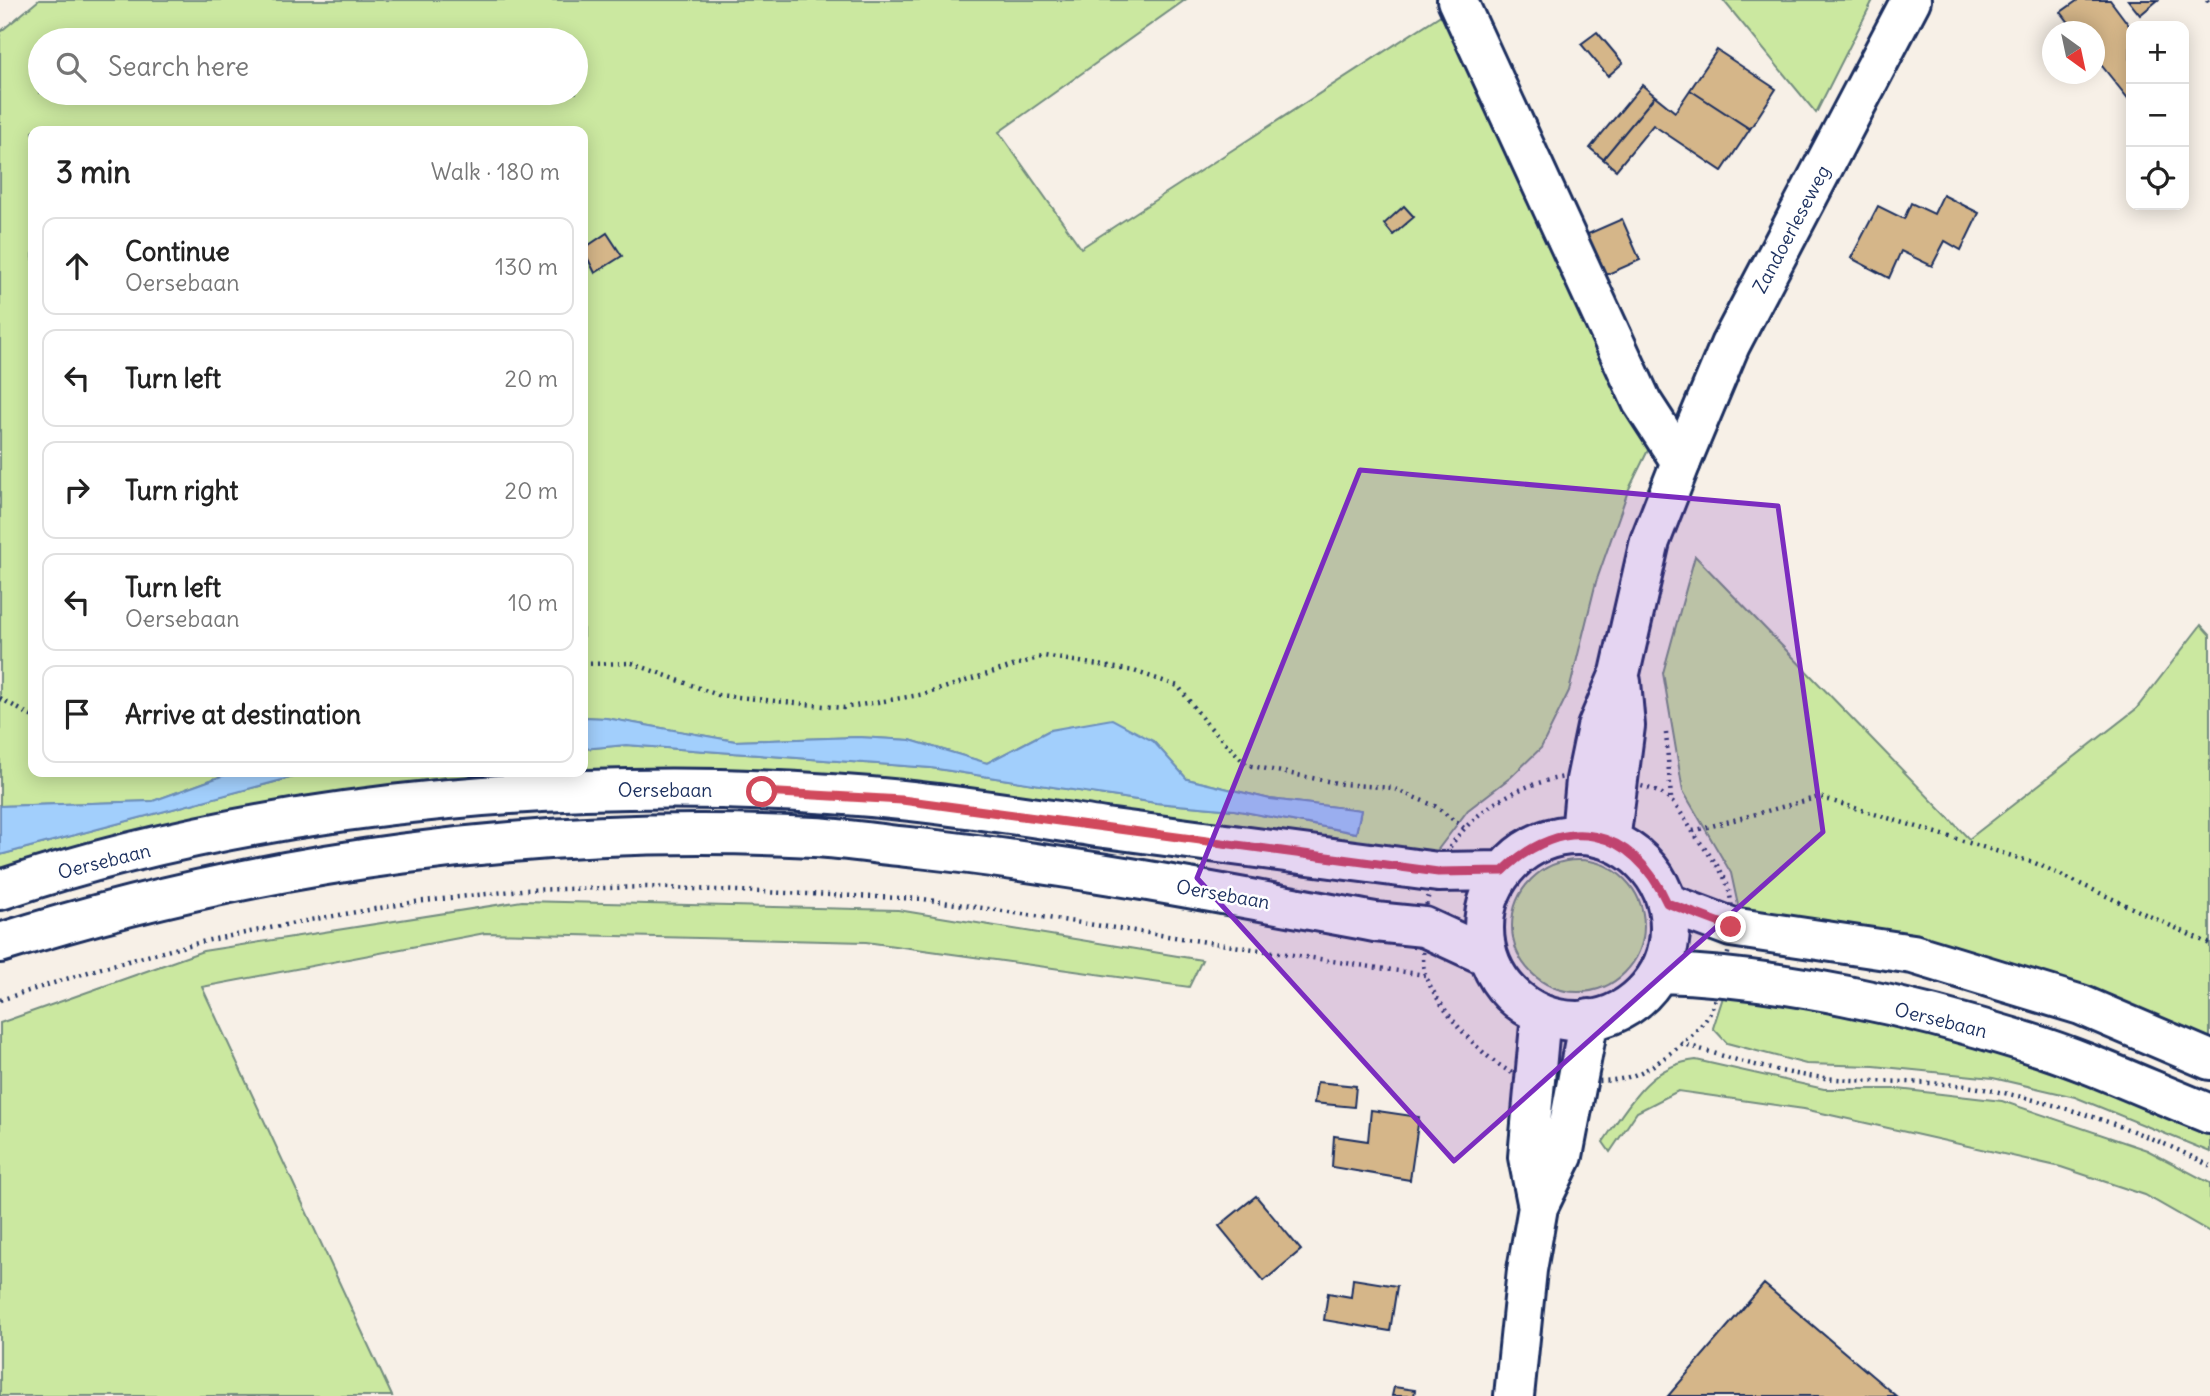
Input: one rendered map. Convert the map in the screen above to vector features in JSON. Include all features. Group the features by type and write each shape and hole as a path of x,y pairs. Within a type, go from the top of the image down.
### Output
{"main road":[{"path":"1457,0 1642,402 1681,462"},
{"name":"Zandoerleseweg","path":"1595,837 1586,780 1597,727 1620,673 1650,541 1730,345 1911,0"},
{"name":"Oersebaan","path":"0,890 103,860 277,823 412,804 622,789 762,792 902,800 1438,872 1503,871"},
{"name":"Oersebaan","path":"0,943 130,905 276,872 425,850 632,835 816,837 1033,861 1375,922 1424,927 1488,956"},
{"path":"1559,836 1595,837 1635,855 1655,876 1667,903 1670,934 1668,954 1660,973 1625,1008 1589,1019 1568,1021 1541,1014 1518,1001 1499,981 1488,956 1483,926 1487,907 1503,871 1519,855 1559,836"},
{"path":"1667,903 1731,927 1913,954 2081,1005 2210,1060"},
{"name":"Oersebaan","path":"1660,973 1699,974 1852,997 2027,1042 2210,1114"},
{"path":"1538,1206 1528,1157 1541,1014"},
{"path":"1514,1396 1527,1269 1538,1206 1563,1156 1589,1019"}],"path":[{"path":"2207,0 2210,5"},
{"path":"588,664 632,663 718,695 843,708 925,694 1044,656 1133,671 1178,686 1206,723 1247,765 1342,784 1392,788 1435,806 1464,828"},
{"path":"0,698 28,714"},
{"path":"1666,730 1672,799"},
{"path":"1693,831 1819,797 2035,863 2210,943"},
{"path":"0,1000 101,968 205,941 310,920 415,902 522,890 648,887 923,898 1425,975"},
{"path":"1681,1043 1761,1068 1824,1078 1977,1088 2077,1111 2180,1150 2210,1166"}],"highlighted area":[{"path":"1360,470 1778,506 1823,832 1454,1161 1197,878"}],"green space":[{"path":"39,0 1185,0 999,132 1081,248 1453,7 1655,436 1628,491 1596,582 1569,691 1541,748 1511,777 1468,810 1433,856 863,784 446,777 588,777 588,749 626,745 931,768 1156,803 1234,810 1356,833 1361,810 1270,799 1187,779 1153,741 1050,730 987,763 910,740 858,737 735,741 606,718 588,717 588,126 28,126 28,777 219,777 153,801 0,806 0,32"},
{"path":"1723,0 1873,0 1816,113"},
{"path":"1695,556 1969,839 2136,709 2201,625 2210,635 2210,1044 1739,910 1731,873 1683,791 1663,673"},
{"path":"293,777 446,777 181,822 0,873 0,855"},
{"path":"1578,860 1603,865 1625,879 1639,901 1644,926 1639,951 1625,973 1603,987 1578,992 1553,987 1531,973 1517,951 1512,926 1517,901 1531,879 1553,865"},
{"path":"522,901 898,910 1202,960 1189,987 866,942 485,933 202,987 392,1396 0,1396 0,1023 203,951"},
{"path":"1725,991 1891,1022 2044,1064 2210,1135 2210,1152 2075,1097 1993,1078 1874,1066 1806,1064 1727,1043 1713,1028"},
{"path":"1696,1060 1824,1089 1898,1089 2002,1101 2147,1150 2210,1183 2210,1232 2145,1195 2061,1167 1804,1109 1678,1091 1637,1112 1610,1152 1603,1142 1641,1089 1665,1070"}],"water":[{"path":"588,717 606,718 735,741 858,737 910,740 987,763 1050,730 1112,719 1153,741 1187,779 1270,799 1361,810 1356,833 1234,810 1156,803 931,768 626,745 588,749"},
{"path":"219,777 293,777 0,855 0,806 153,801"}],"building":[{"path":"2078,0 2110,0 2126,21 2126,96 2105,70 2105,21 2068,21 2061,12"},
{"path":"2128,0 2158,0 2140,15"},
{"path":"1597,32 1623,63 1608,76 1581,44"},
{"path":"1717,50 1776,89 1750,129 1690,90"},
{"path":"1642,85 1655,96 1603,159 1590,148"},
{"path":"1690,90 1750,129 1722,171 1653,125 1616,170 1603,159 1655,96 1675,112"},
{"path":"1943,195 1979,213 1961,250 1945,241 1932,266 1901,251 1889,278 1851,258 1878,206 1904,219 1911,203 1934,214"},
{"path":"1404,206 1414,217 1393,235 1384,224"},
{"path":"1622,219 1640,260 1599,278 1581,237"},
{"path":"607,233 622,256 595,273 588,259 588,246"},
{"path":"1317,1082 1356,1086 1354,1107 1314,1103"},
{"path":"1371,1110 1419,1117 1410,1180 1332,1167 1334,1136 1368,1141"},
{"path":"1256,1196 1301,1250 1264,1281 1219,1226"},
{"path":"1353,1279 1397,1286 1390,1331 1324,1320 1328,1293 1351,1297"},
{"path":"1764,1284 1896,1396 1668,1396"},
{"path":"1394,1387 1415,1390 1414,1396 1392,1396"}],"route":[{"path":"762,792 902,800 1438,872 1503,871 1519,855 1538,844 1559,836 1581,834 1609,841 1635,855 1655,876 1667,903 1731,927"}]}
